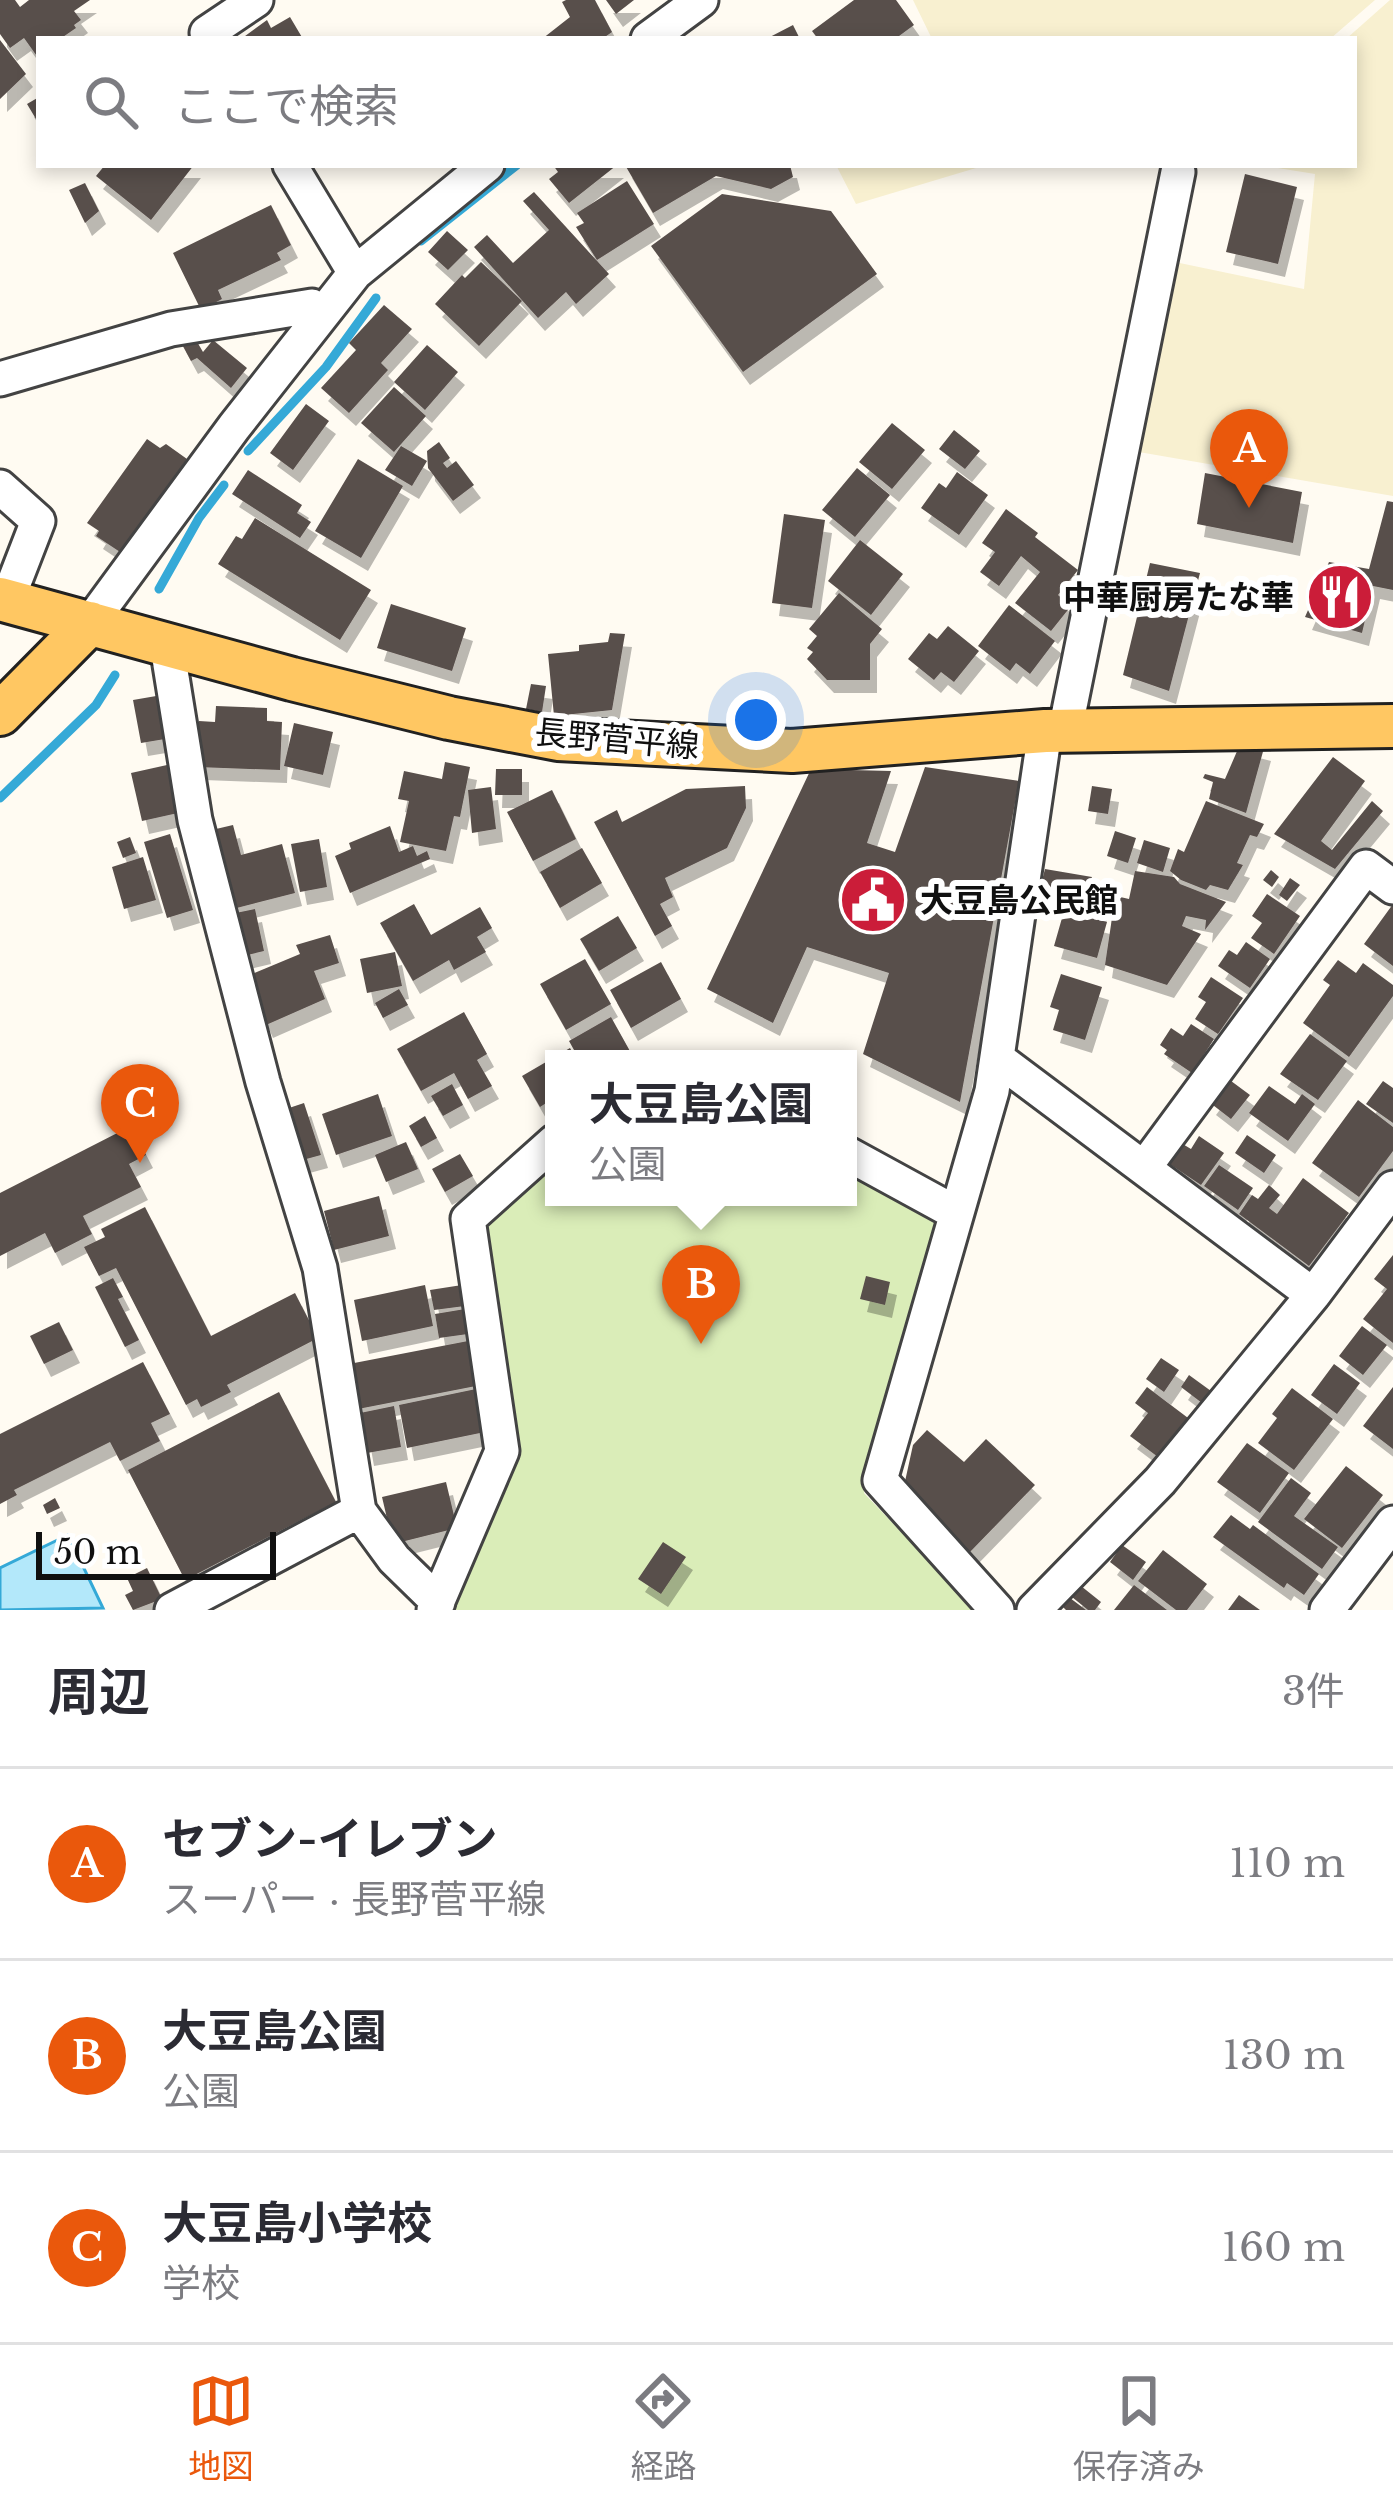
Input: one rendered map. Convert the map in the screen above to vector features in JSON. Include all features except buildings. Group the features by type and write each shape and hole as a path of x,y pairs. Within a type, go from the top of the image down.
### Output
{"main road":[{"name":"長野菅平線","path":"3,600 449,718 558,739 792,751 1055,731 1393,726"},
{"path":"0,714 90,622"}],"street":[{"path":"209,36 256,0"},
{"path":"652,36 701,0"},
{"path":"292,168 355,274"},
{"path":"90,622 355,274 484,168"},
{"path":"997,1610 880,1480 992,1091 1055,731 1178,172"},
{"path":"0,379 171,329 312,306 322,313"},
{"path":"0,488 38,520 3,600"},
{"path":"167,646 195,820 263,1082 320,1268 359,1511 436,1606 502,1451 468,1219 545,1150"},
{"path":"1144,1168 1366,867 1393,887"},
{"path":"998,1059 1313,1295"},
{"path":"857,1159 956,1213"},
{"path":"1034,1610 1160,1481 1387,1207"},
{"path":"172,1610 359,1511"},
{"path":"1327,1610 1393,1523"}],"shaded area":[{"path":"913,0 1375,0 1333,36 931,36"},
{"path":"1393,0 1393,496 1133,451 1170,261 1304,289 1315,174 1278,168 1357,168 1357,36 1349,36"},
{"path":"838,168 976,168 856,204"}],"green space":[{"path":"545,1164 545,1206 857,1206 857,1173 941,1219 864,1493 975,1610 447,1610 511,1449 482,1226"}],"water":[{"path":"68,1535 103,1608 0,1610 0,1568"}],"waterway":[{"path":"421,241 513,168"},
{"path":"248,451 326,367 376,298"},
{"path":"159,589 199,518 224,485"},
{"path":"0,798 96,705 115,675"}],"place":[{"name":"セブン-イレブン","path":"1249,508"},
{"name":"中華厨房たな華","path":"1340,597"},
{"name":"大豆島公民館","path":"873,900"},
{"name":"大豆島小学校","path":"140,1163"},
{"name":"大豆島公園","path":"701,1344"}]}
